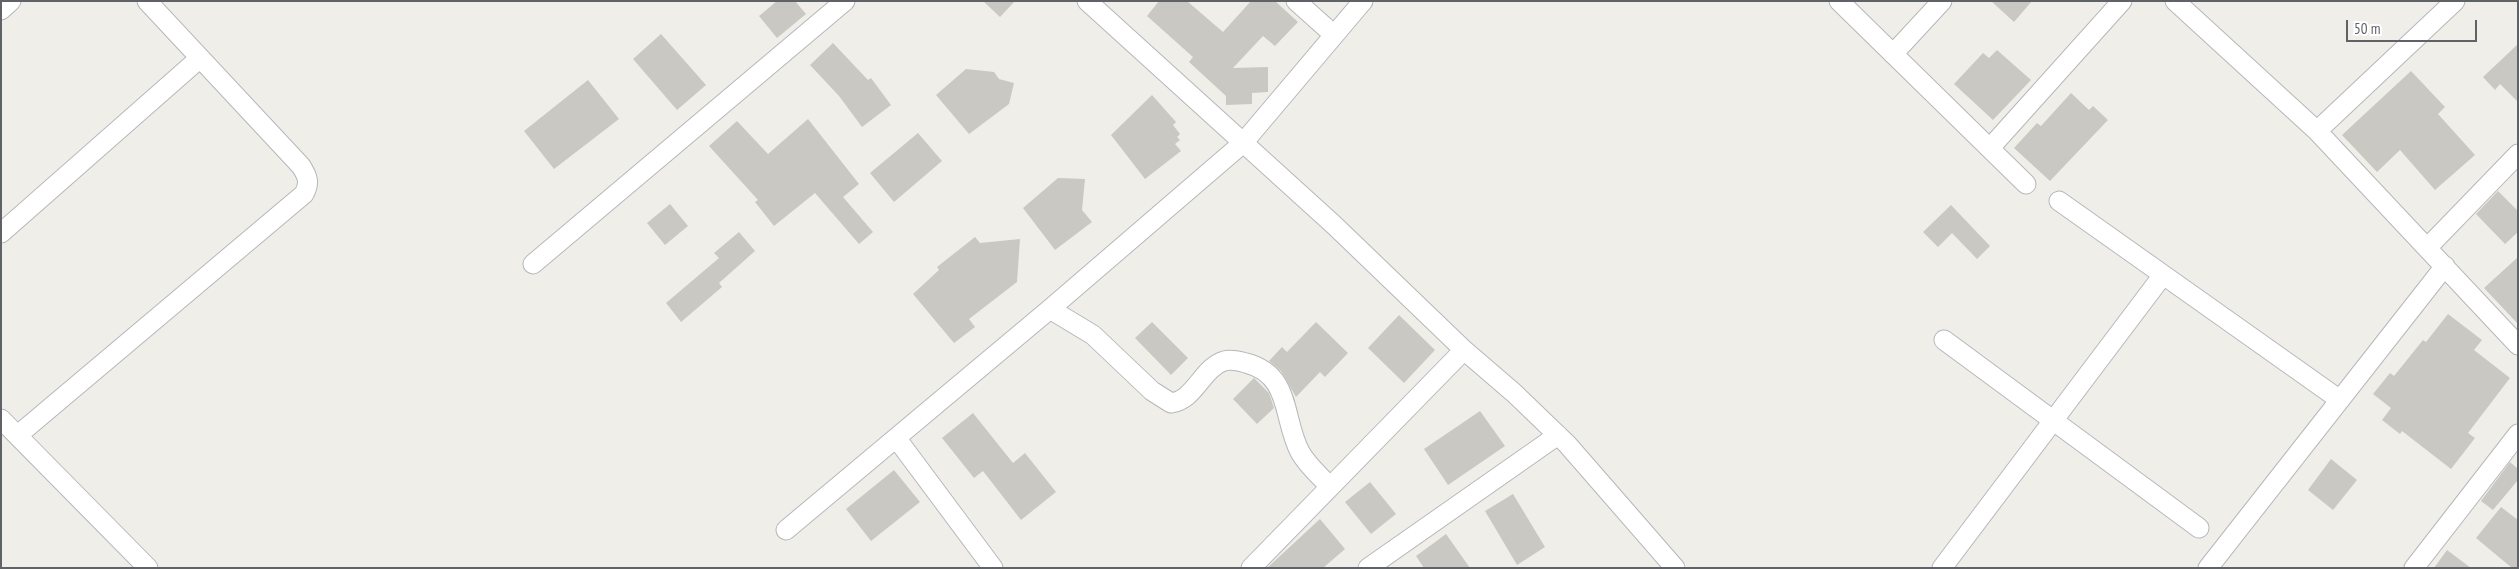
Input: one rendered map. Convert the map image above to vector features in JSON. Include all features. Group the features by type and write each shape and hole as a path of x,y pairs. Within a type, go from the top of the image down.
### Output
{"street":[{"path":"1,10 11,1"},
{"path":"18,436 304,194 308,185 307,175 301,166 147,1"},
{"path":"533,264 845,1"},
{"path":"1087,1 1242,144 1334,225 1464,350 1514,393 1558,435 1675,568"},
{"path":"1296,1 1334,35"},
{"path":"786,530 897,439 1242,144 1363,1"},
{"path":"1839,1 2026,184"},
{"path":"1893,54 1942,1"},
{"path":"1990,148 2122,1"},
{"path":"2175,1 2317,131 2518,345"},
{"path":"2317,131 2455,1"},
{"path":"1,233 200,58"},
{"path":"2428,247 2518,154"},
{"path":"2059,201 2340,400"},
{"path":"2208,568 2445,266"},
{"path":"1942,568 2163,275"},
{"path":"1050,309 1093,335 1152,391 1171,403 1185,398 1218,364 1225,360 1239,360 1266,371 1279,386 1299,451 1330,487"},
{"path":"1944,340 2199,528"},
{"path":"1251,568 1464,350"},
{"path":"1,419 148,568"},
{"path":"2414,568 2518,434"},
{"path":"1368,568 1558,435"},
{"path":"897,439 993,568"}],"building":[{"path":"777,1 795,1 806,14 777,38 759,16"},
{"path":"983,1 1015,1 1000,17"},
{"path":"1159,1 1187,1 1223,32 1251,1 1275,1 1298,22 1275,46 1263,36 1233,68 1268,67 1268,92 1252,93 1252,104 1226,105 1226,96 1189,62 1193,57 1147,16"},
{"path":"1991,1 2032,1 2014,22"},
{"path":"661,34 706,85 677,110 633,59"},
{"path":"833,43 868,80 871,78 891,105 862,127 839,96 810,65"},
{"path":"2518,44 2518,102 2500,84 2495,90 2483,77"},
{"path":"1997,50 2031,80 1993,120 1954,84 1983,53 1989,58"},
{"path":"966,69 994,72 999,79 1014,83 1009,104 969,134 936,95"},
{"path":"2411,71 2445,107 2438,114 2475,155 2435,190 2400,150 2377,172 2342,135"},
{"path":"588,80 619,119 554,169 524,131"},
{"path":"2071,93 2089,110 2093,106 2108,120 2050,181 2014,148 2037,123 2041,126"},
{"path":"1152,95 1176,122 1173,125 1180,134 1177,137 1180,140 1175,144 1181,151 1145,179 1111,135"},
{"path":"808,119 859,184 843,197 873,232 859,244 815,193 774,226 755,202 758,200 709,146 737,121 768,154"},
{"path":"918,133 942,161 894,202 870,173"},
{"path":"1058,178 1085,179 1082,210 1092,222 1055,250 1023,208"},
{"path":"2498,191 2518,211 2518,232 2505,244 2476,214"},
{"path":"670,204 688,226 665,245 647,223"},
{"path":"1951,205 1990,246 1977,259 1952,233 1938,247 1923,232"},
{"path":"739,232 755,251 719,283 722,287 681,322 666,303 719,258 714,253"},
{"path":"975,237 980,243 1020,239 1017,282 969,319 975,327 954,343 913,294 939,270 937,267"},
{"path":"2518,257 2518,324 2484,288"},
{"path":"2448,314 2482,340 2474,350 2510,378 2468,433 2475,438 2451,469 2402,431 2400,434 2382,420 2391,408 2373,394 2390,373 2394,376 2423,340 2426,342"},
{"path":"1399,315 1435,350 1404,383 1368,348"},
{"path":"1152,322 1188,358 1171,375 1135,338"},
{"path":"1316,322 1348,353 1325,377 1320,372 1296,397 1281,371 1269,361 1282,347 1287,352"},
{"path":"1254,378 1269,393 1274,408 1257,424 1233,399"},
{"path":"1480,411 1505,446 1448,485 1424,449"},
{"path":"973,413 1013,463 1025,453 1056,492 1021,520 983,471 974,478 942,438"},
{"path":"2331,459 2357,480 2333,510 2308,490"},
{"path":"2510,462 2518,469 2518,480 2493,510 2481,501"},
{"path":"894,470 920,502 871,541 846,509"},
{"path":"1370,482 1396,514 1371,534 1345,502"},
{"path":"1513,494 1545,547 1517,565 1485,511"},
{"path":"2501,507 2518,520 2518,568 2512,568 2476,538"},
{"path":"1320,519 1345,549 1323,568 1267,568"},
{"path":"1446,534 1470,568 1424,568 1416,556"},
{"path":"2447,550 2471,568 2434,568"}]}
